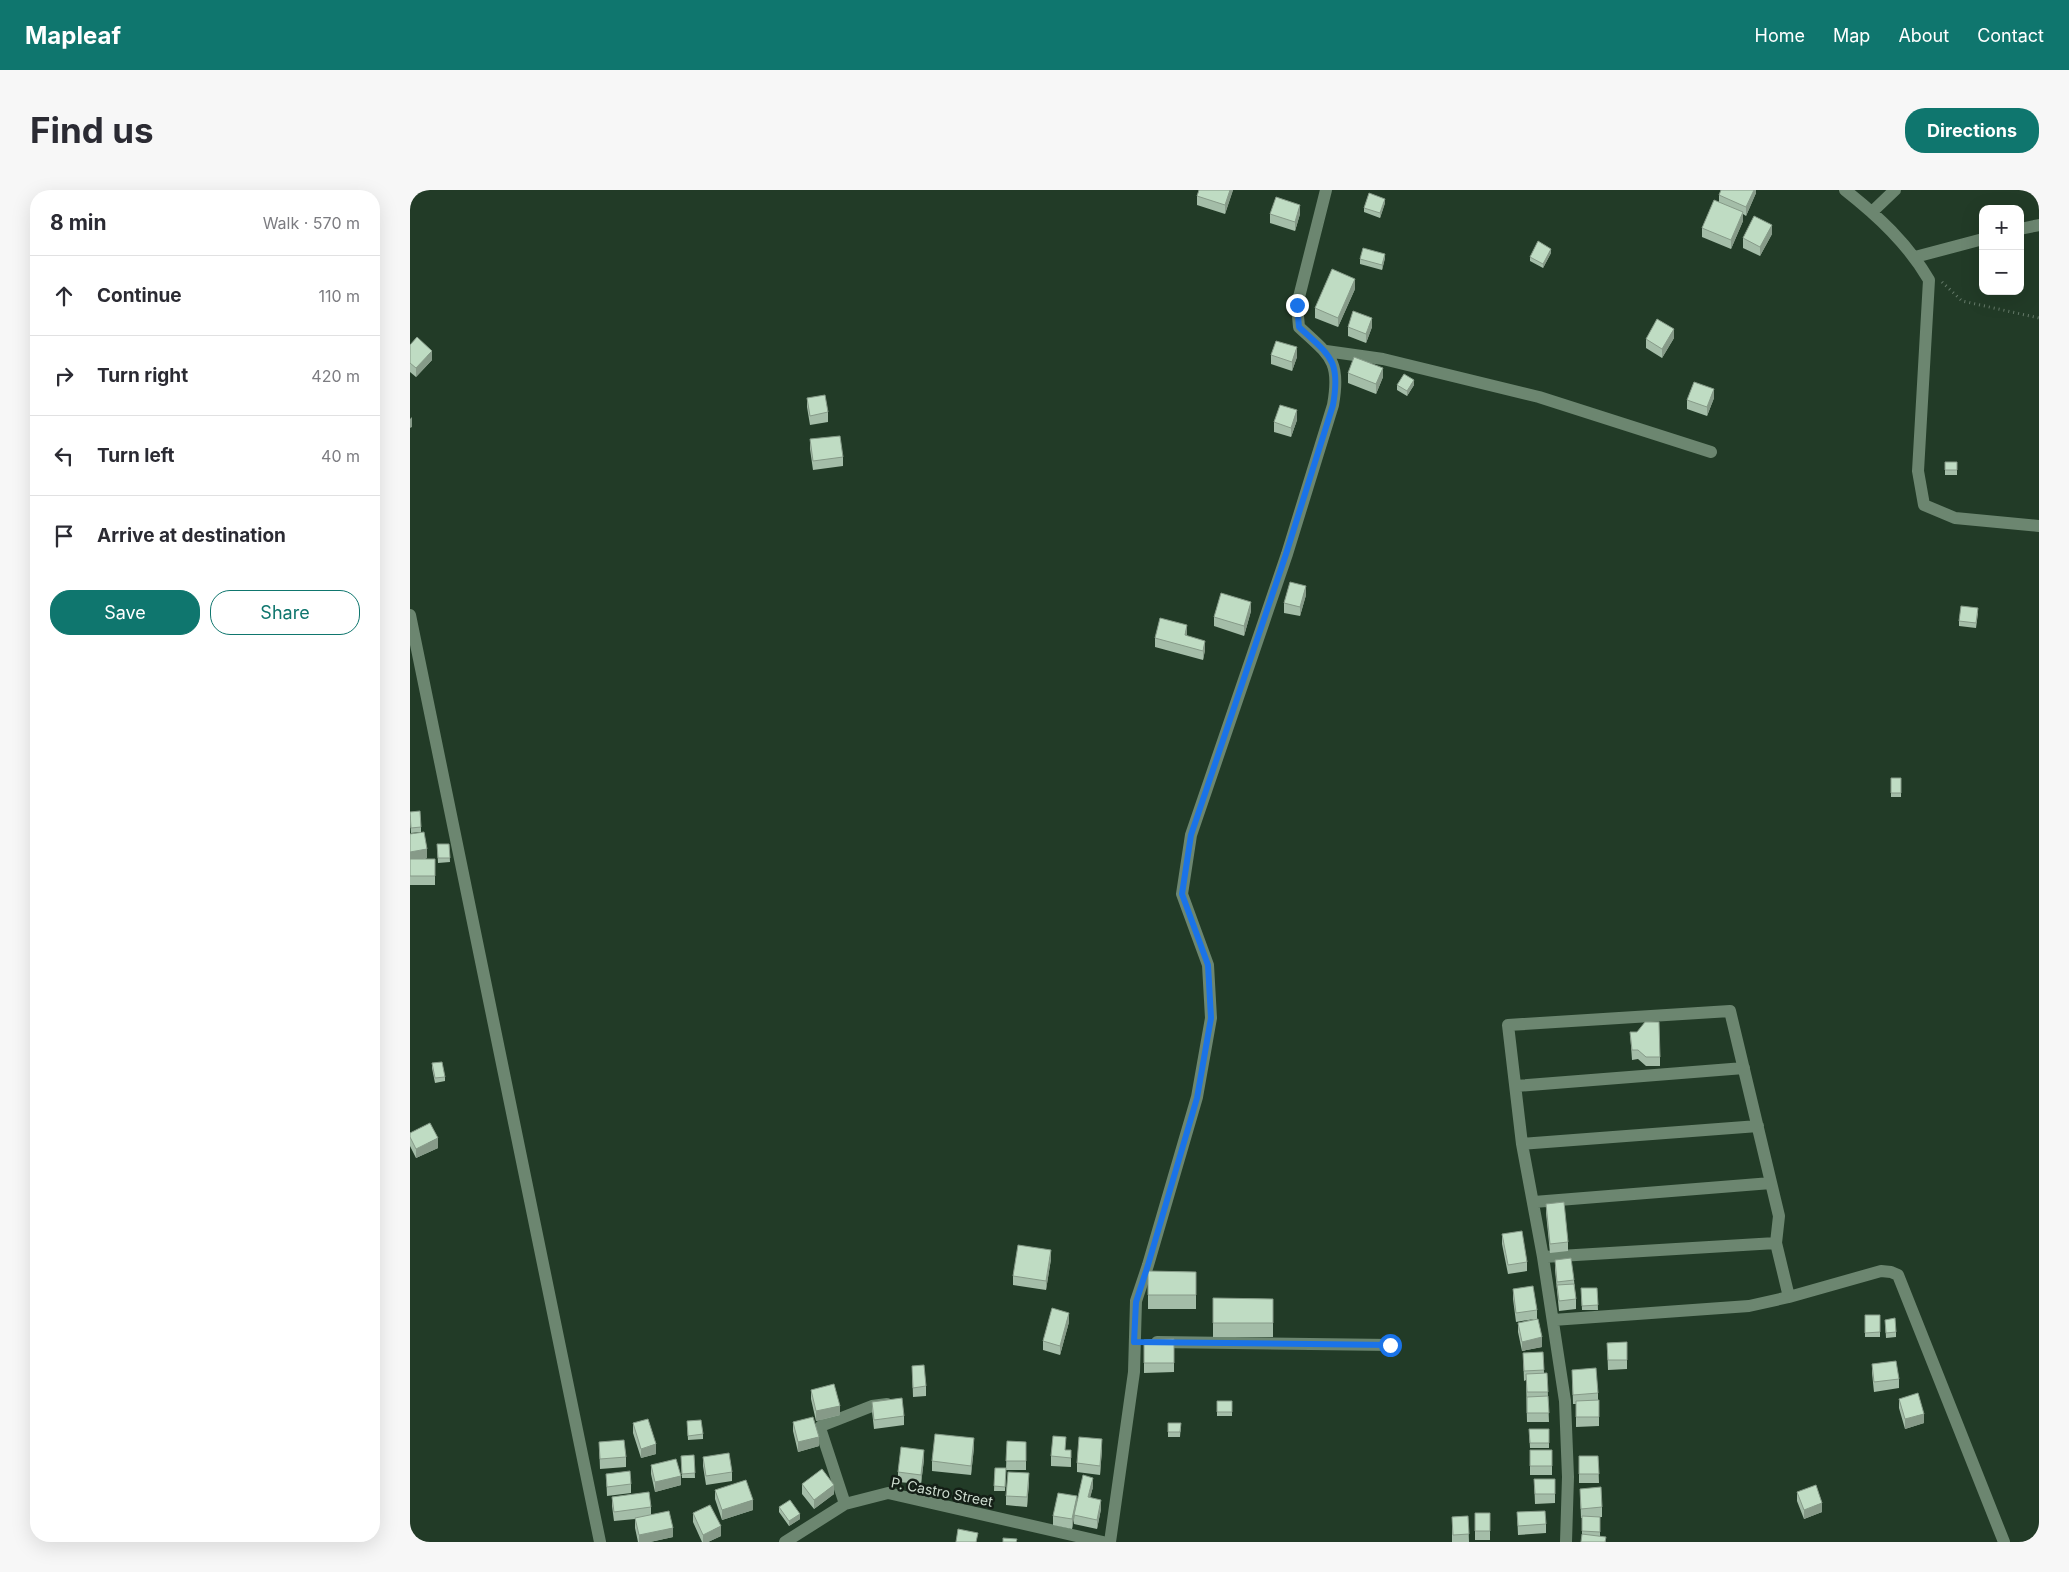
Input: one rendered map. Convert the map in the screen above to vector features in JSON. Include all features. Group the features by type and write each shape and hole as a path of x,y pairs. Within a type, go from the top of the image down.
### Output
{"street":[{"path":"1110,1542 1134,1372 1136,1302 1197,1098 1211,1018 1208,965 1182,894 1191,835 1286,554 1333,405 1337,382 1335,369 1326,352 1299,327 1297,305 1326,190"},
{"path":"1845,190 1872,211 1915,257 1929,280 1918,471 1924,505 1954,518 2039,526"},
{"path":"1872,211 1895,190"},
{"path":"2024,228 2039,224"},
{"path":"1915,257 1979,240"},
{"path":"1326,352 1383,359 1539,396 1711,452"},
{"path":"410,615 600,1542"},
{"path":"1566,1542 1568,1477 1565,1401 1534,1202 1522,1144 1508,1026 1730,1011 1779,1216 1776,1242 1789,1297"},
{"path":"1516,1086 1744,1068"},
{"path":"1522,1144 1758,1126"},
{"path":"1534,1202 1771,1183"},
{"path":"1543,1257 1776,1242"},
{"path":"1553,1320 1749,1306 1789,1297 1881,1271 1898,1275 2004,1542"},
{"path":"1134,1342 1390,1345"},
{"path":"846,1504 821,1426 872,1406 893,1402"},
{"name":"P. Castro Street","path":"785,1542 846,1504 888,1493 1102,1542"}],"path":[{"path":"1935,276 1962,302 2039,318"}],"building":[{"path":"1199,190 1230,190 1225,205 1197,196"},
{"path":"1721,190 1754,190 1746,207 1719,195"},
{"path":"1369,193 1385,199 1380,213 1364,208"},
{"path":"1276,197 1300,205 1295,222 1270,214"},
{"path":"1714,200 1743,212 1731,240 1702,228"},
{"path":"1754,216 1772,225 1760,247 1743,238"},
{"path":"1538,241 1551,249 1543,264 1530,257"},
{"path":"1363,248 1385,254 1382,265 1360,259"},
{"path":"1332,269 1355,279 1338,318 1315,308"},
{"path":"1353,311 1372,318 1366,334 1348,327"},
{"path":"1657,319 1674,329 1662,349 1646,339"},
{"path":"417,337 432,351 416,368 410,363 410,345"},
{"path":"1276,341 1297,347 1292,362 1271,355"},
{"path":"1354,357 1383,368 1376,384 1348,373"},
{"path":"1404,374 1414,380 1407,391 1397,385"},
{"path":"1694,382 1714,389 1707,407 1687,400"},
{"path":"825,395 828,412 810,416 807,398"},
{"path":"1280,405 1297,410 1291,428 1274,422"},
{"path":"840,436 843,457 813,461 810,439"},
{"path":"1945,462 1957,462 1957,470 1945,470"},
{"path":"1290,582 1306,586 1300,607 1284,603"},
{"path":"1221,593 1251,602 1244,626 1214,617"},
{"path":"1961,606 1978,608 1976,623 1959,621"},
{"path":"1160,618 1187,625 1185,635 1205,641 1203,651 1155,638"},
{"path":"1891,778 1901,778 1901,793 1891,793"},
{"path":"420,811 421,827 411,828 410,812"},
{"path":"424,832 427,849 410,852 410,834"},
{"path":"437,844 449,844 450,858 438,858"},
{"path":"410,859 435,859 435,876 410,876"},
{"path":"1645,1022 1659,1022 1660,1057 1646,1057 1638,1050 1632,1050 1630,1032 1637,1032"},
{"path":"442,1062 445,1077 435,1078 432,1063"},
{"path":"430,1123 438,1138 416,1149 410,1133"},
{"path":"1564,1202 1568,1242 1550,1244 1546,1204"},
{"path":"1522,1231 1527,1262 1508,1265 1502,1234"},
{"path":"1018,1245 1051,1250 1046,1281 1013,1276"},
{"path":"1571,1258 1574,1280 1557,1282 1555,1260"},
{"path":"1148,1271 1196,1272 1196,1295 1148,1295"},
{"path":"1574,1284 1576,1299 1559,1301 1557,1285"},
{"path":"1533,1286 1537,1310 1516,1313 1513,1289"},
{"path":"1581,1288 1597,1288 1598,1305 1582,1306"},
{"path":"1213,1298 1273,1299 1273,1323 1213,1323"},
{"path":"1052,1308 1069,1313 1060,1346 1043,1341"},
{"path":"1865,1315 1880,1315 1880,1332 1865,1333"},
{"path":"1895,1318 1896,1332 1886,1333 1885,1320"},
{"path":"1538,1319 1542,1337 1522,1342 1518,1323"},
{"path":"1174,1339 1174,1363 1144,1363 1144,1340"},
{"path":"1627,1342 1627,1360 1608,1360 1607,1343"},
{"path":"1543,1352 1544,1370 1524,1371 1523,1353"},
{"path":"1896,1361 1899,1379 1874,1382 1872,1364"},
{"path":"924,1365 926,1386 913,1388 912,1366"},
{"path":"1596,1368 1598,1393 1573,1395 1572,1370"},
{"path":"1547,1373 1548,1392 1527,1392 1526,1374"},
{"path":"834,1384 840,1406 816,1411 811,1390"},
{"path":"1918,1393 1924,1414 1905,1419 1899,1399"},
{"path":"1548,1396 1549,1413 1527,1413 1527,1397"},
{"path":"902,1398 904,1416 874,1420 872,1402"},
{"path":"1599,1400 1599,1417 1576,1417 1576,1401"},
{"path":"1217,1401 1232,1401 1232,1412 1217,1412"},
{"path":"813,1417 819,1437 798,1442 793,1422"},
{"path":"648,1419 656,1444 641,1449 633,1423"},
{"path":"701,1420 703,1434 688,1436 687,1421"},
{"path":"1168,1423 1181,1423 1180,1432 1168,1432"},
{"path":"1529,1429 1549,1429 1549,1443 1530,1443"},
{"path":"935,1434 974,1438 971,1466 932,1461"},
{"path":"1053,1436 1066,1437 1065,1450 1071,1450 1071,1458 1051,1456"},
{"path":"1079,1437 1102,1439 1100,1466 1077,1463"},
{"path":"624,1440 626,1457 600,1459 599,1442"},
{"path":"1007,1441 1026,1442 1026,1461 1006,1461"},
{"path":"901,1447 924,1450 921,1475 898,1472"},
{"path":"1530,1450 1552,1450 1552,1466 1530,1466"},
{"path":"729,1453 732,1472 706,1476 703,1457"},
{"path":"694,1455 695,1473 682,1474 681,1456"},
{"path":"1579,1456 1598,1456 1599,1474 1579,1474"},
{"path":"676,1459 681,1476 655,1482 651,1465"},
{"path":"995,1468 1006,1468 1005,1487 994,1486"},
{"path":"822,1469 834,1485 814,1500 802,1484"},
{"path":"630,1471 631,1484 607,1487 606,1474"},
{"path":"1008,1472 1029,1473 1027,1497 1006,1496"},
{"path":"1083,1475 1093,1478 1088,1497 1101,1500 1097,1520 1074,1515"},
{"path":"1534,1479 1555,1479 1555,1494 1535,1494"},
{"path":"746,1480 753,1500 722,1510 715,1490"},
{"path":"1816,1485 1822,1503 1804,1510 1797,1492"},
{"path":"1601,1487 1602,1507 1581,1509 1580,1489"},
{"path":"649,1492 651,1507 614,1512 612,1497"},
{"path":"1058,1493 1077,1496 1072,1519 1053,1516"},
{"path":"790,1500 800,1514 789,1521 779,1507"},
{"path":"710,1505 721,1526 703,1535 693,1513"},
{"path":"669,1511 673,1528 639,1535 635,1518"},
{"path":"1545,1511 1546,1524 1518,1526 1517,1512"},
{"path":"1475,1513 1490,1513 1490,1531 1475,1531"},
{"path":"1468,1516 1469,1534 1453,1535 1452,1517"},
{"path":"1582,1516 1600,1517 1600,1532 1582,1531"},
{"path":"958,1529 978,1533 976,1542 956,1542"},
{"path":"1582,1534 1606,1537 1605,1542 1581,1542"},
{"path":"1003,1538 1017,1539 1016,1542 1003,1542"}],"route":[{"path":"1297,305 1299,327 1326,352 1335,369 1337,382 1333,405 1286,554 1191,835 1182,894 1208,965 1211,1018 1197,1098 1136,1302 1134,1342 1390,1345"}]}
